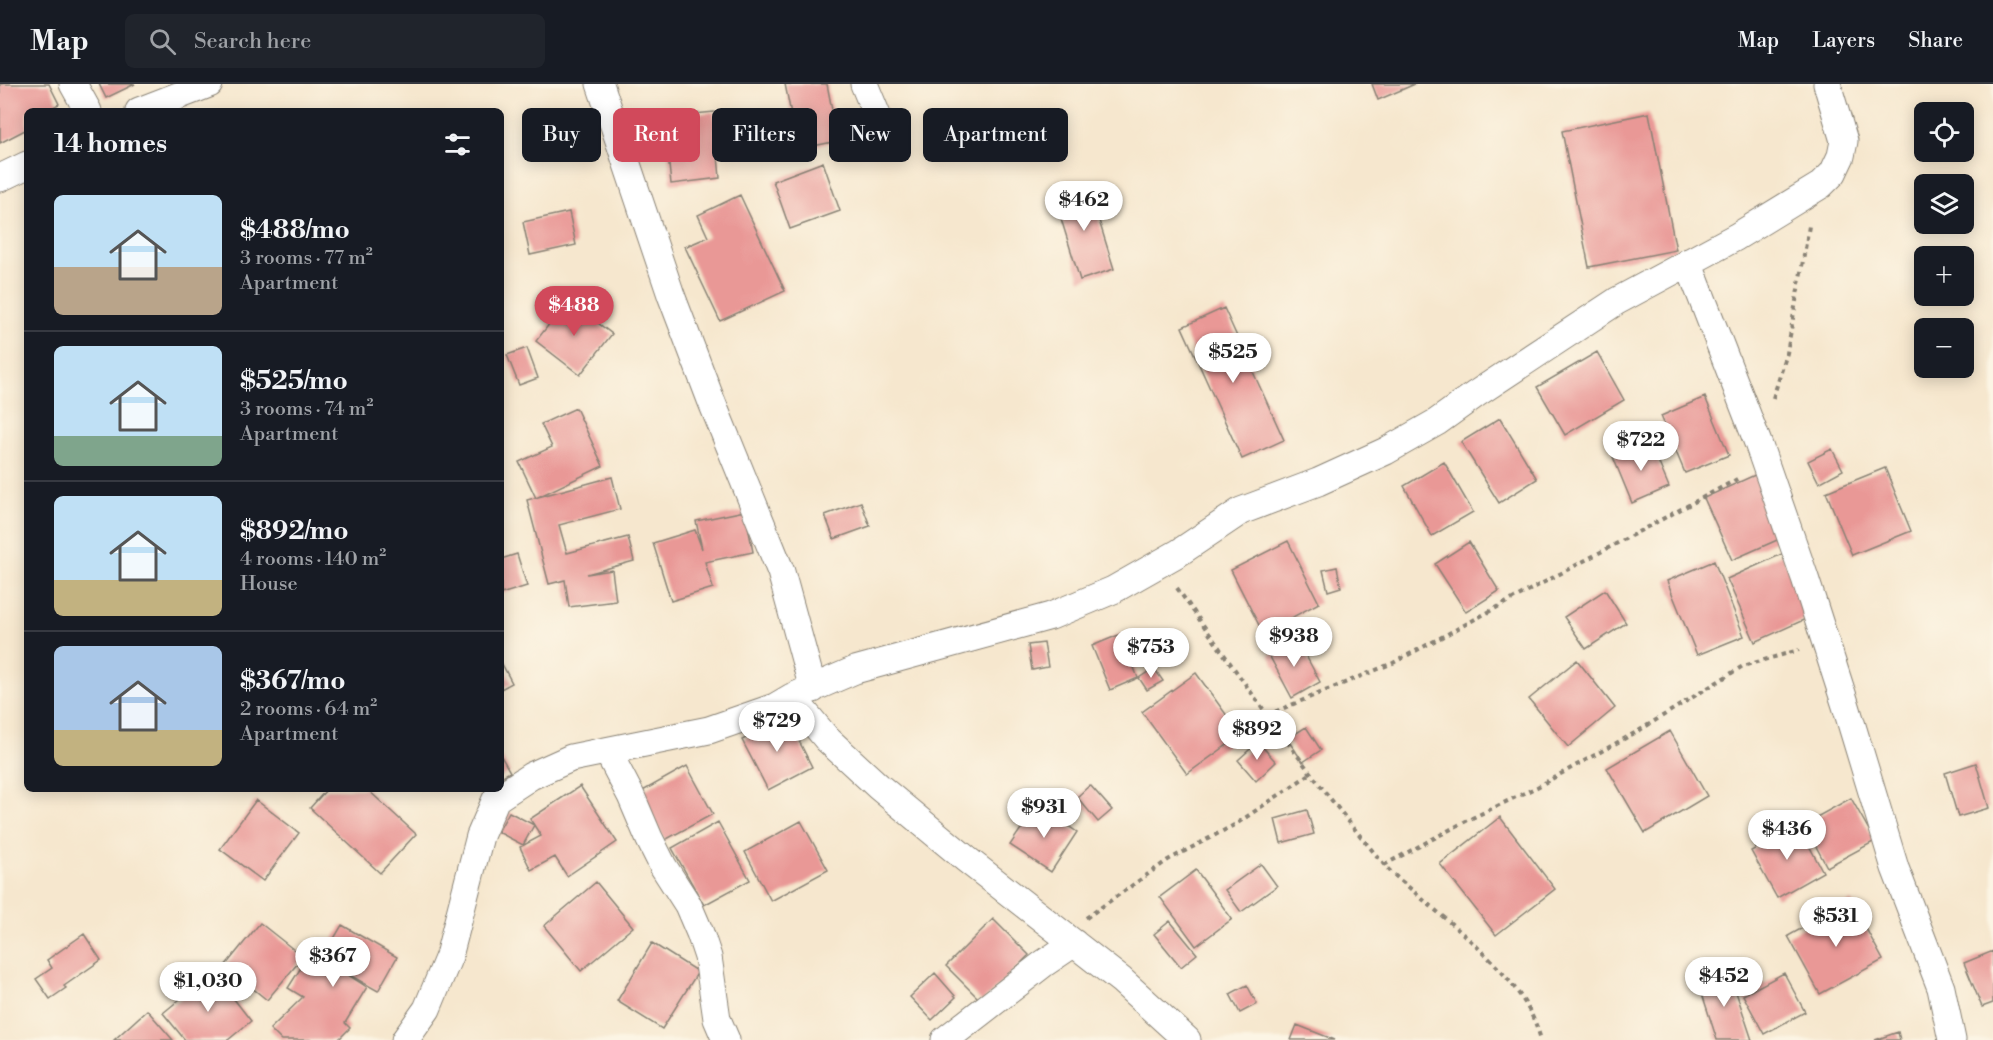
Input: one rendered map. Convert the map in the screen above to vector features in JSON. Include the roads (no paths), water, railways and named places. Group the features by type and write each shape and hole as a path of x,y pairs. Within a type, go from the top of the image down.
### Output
{"street":[{"path":"73,84 86,108"},
{"path":"144,108 174,90 208,84"},
{"path":"600,84 671,295 781,572 802,693 827,739 879,787 966,859 1121,980 1187,1040"},
{"path":"864,84 874,108"},
{"path":"504,788 571,758 709,730 775,707 855,670 1051,616 1113,590 1241,511 1318,482 1396,445 1437,422 1617,301 1737,237 1821,185 1833,173 1841,156 1844,141 1827,84"},
{"path":"0,178 24,166"},
{"path":"1688,262 1765,464 1826,643 1895,868 1941,988 1952,1040"},
{"path":"608,752 658,857 688,905 700,933 708,957 717,1019 726,1040"},
{"path":"405,1040 427,1009 449,956 492,794"},
{"path":"945,1040 1043,964 1068,939"}]}
